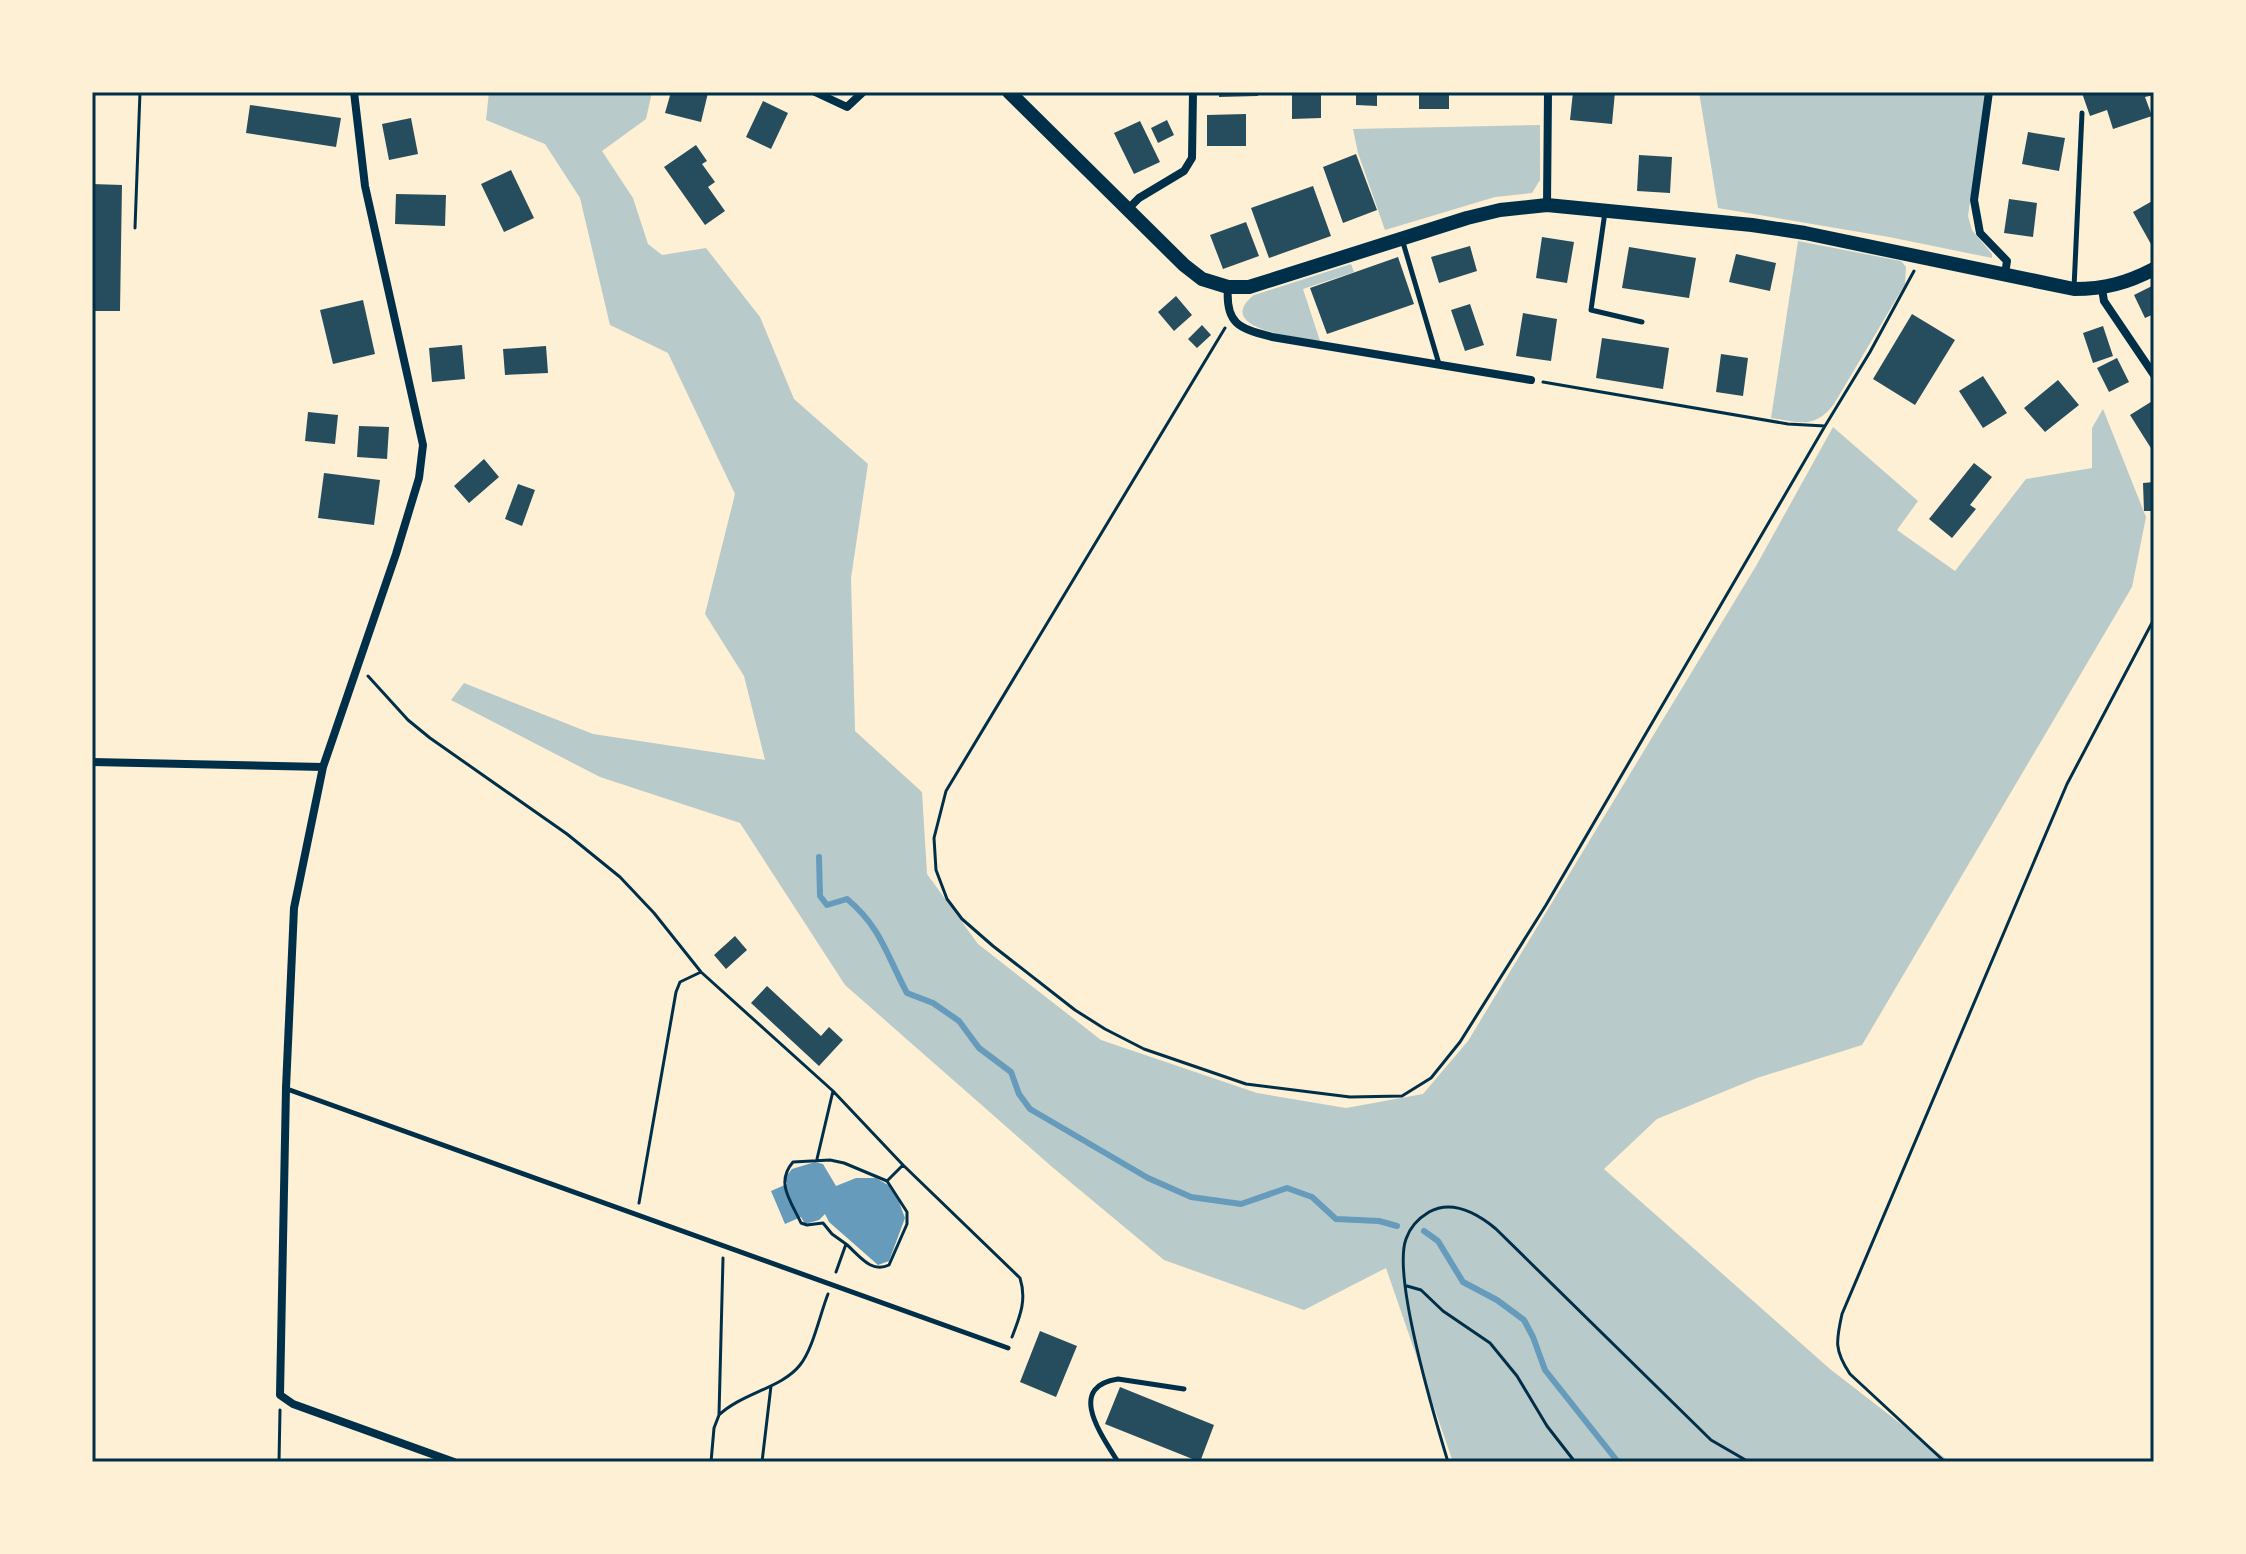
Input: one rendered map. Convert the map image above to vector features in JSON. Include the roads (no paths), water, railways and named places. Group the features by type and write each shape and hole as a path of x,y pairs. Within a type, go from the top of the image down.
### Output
{"street":[{"path":"354,92 365,186 423,445 419,478 323,767 294,908 286,1088 280,1395 293,1404 454,1462"},
{"path":"815,92 847,107 863,92"},
{"path":"1009,92 1184,265 1202,279 1228,287 1249,287 1500,210 1547,205 1752,225 2074,289 2102,289 2154,269"},
{"path":"1128,209 1139,198 1189,165 1192,158 1193,92"},
{"path":"1547,205 1548,92"},
{"path":"1989,92 1974,200 1980,233 2007,261 2005,274"},
{"path":"1228,287 1228,307 1232,318 1247,330 1272,337 1531,380"},
{"path":"2102,289 2104,301 2154,375"},
{"path":"92,762 323,767"}],"lane":[{"path":"2074,289 2082,113"},
{"path":"1605,211 1591,310 1642,322"},
{"path":"1402,239 1440,365"},
{"path":"286,1088 1008,1348"},
{"path":"1118,1462 1091,1411 1090,1403 1096,1387 1118,1379 1184,1389"}],"water":[{"path":"815,1162 823,1164 836,1186 856,1178 876,1178 888,1185 905,1218 889,1261 878,1265 829,1222 825,1214 819,1220 805,1224 801,1217 785,1224 771,1191 787,1184 785,1178 792,1169"}],"waterway":[{"path":"819,857 820,896 827,905 847,899 859,910 882,943 907,993 933,1003 959,1021 979,1048 1011,1072 1019,1094 1030,1109 1148,1178 1191,1197 1241,1204 1287,1188 1312,1197 1336,1219 1379,1221 1397,1226"},
{"path":"1424,1231 1438,1241 1463,1282 1497,1300 1524,1320 1545,1370 1618,1462"}]}
